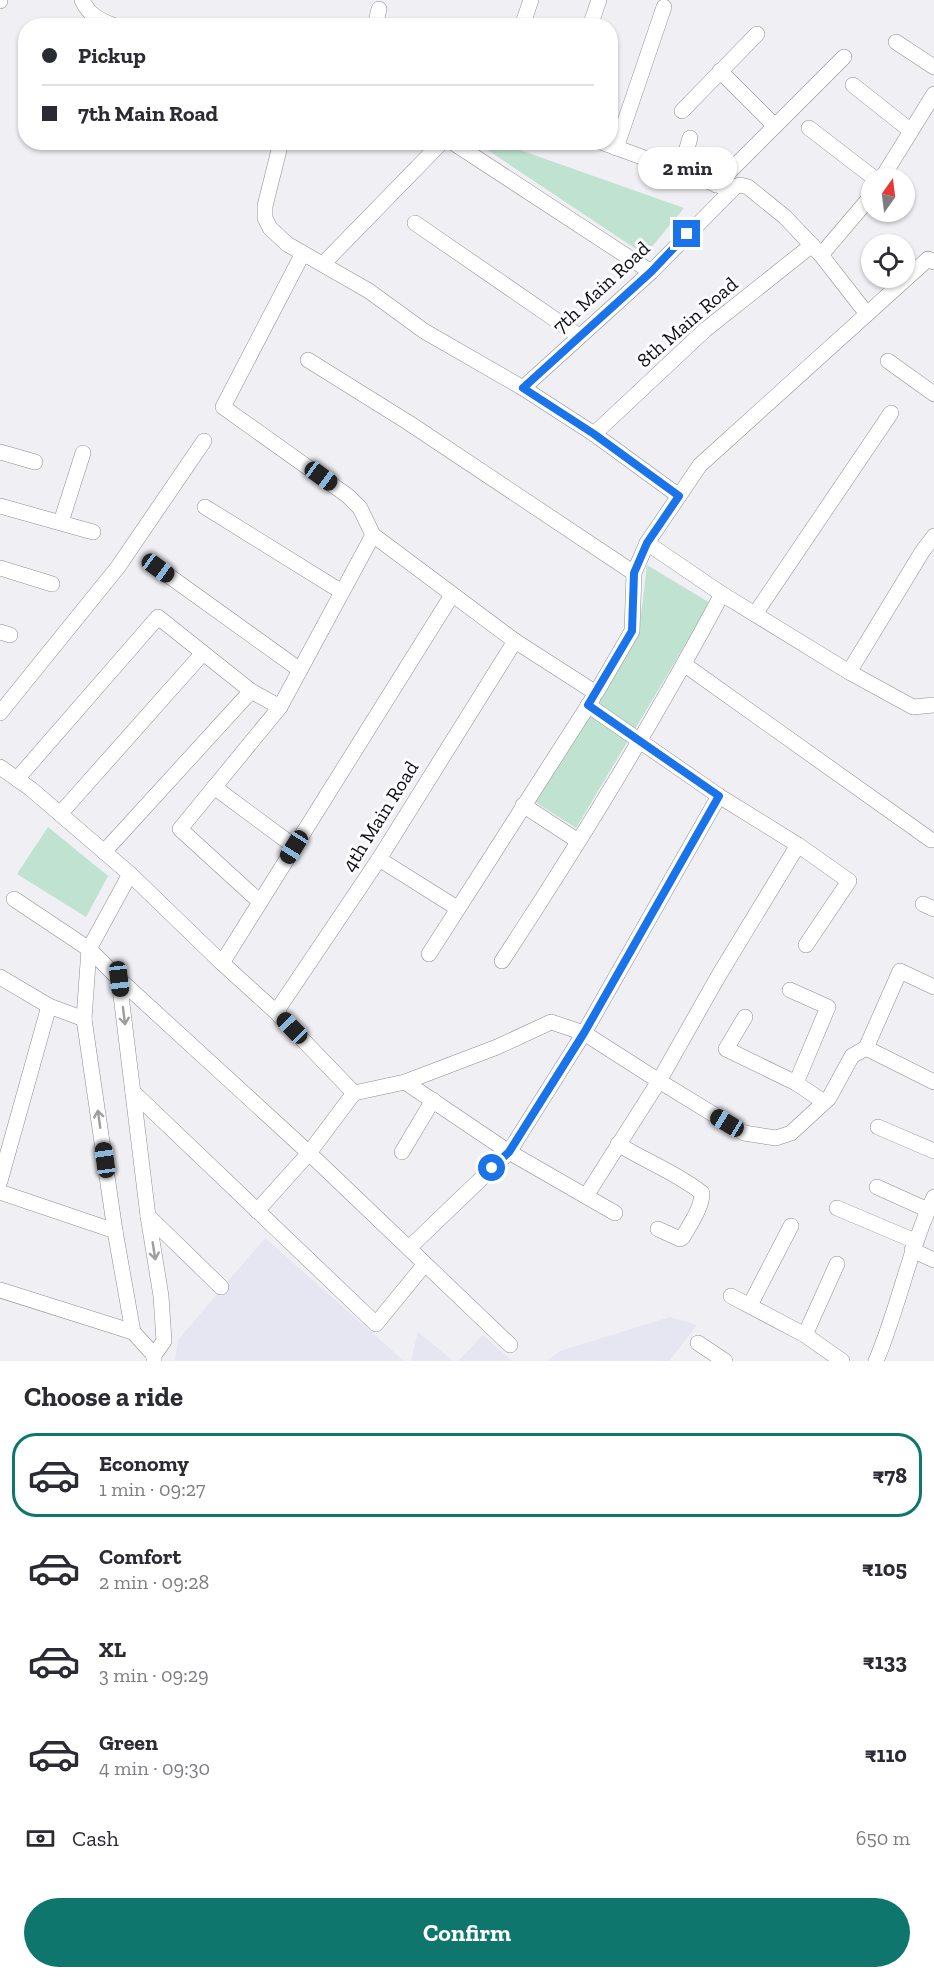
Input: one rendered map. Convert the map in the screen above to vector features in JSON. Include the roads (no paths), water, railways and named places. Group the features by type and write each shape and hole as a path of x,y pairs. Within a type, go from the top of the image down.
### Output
{"street":[{"path":"82,0 89,12 97,18"},
{"path":"525,18 531,0"},
{"path":"593,18 599,0"},
{"path":"618,142 664,7"},
{"path":"377,18 379,9"},
{"path":"682,111 757,34"},
{"path":"896,42 934,67"},
{"path":"716,184 844,57"},
{"path":"720,72 775,126"},
{"path":"853,85 911,131"},
{"path":"888,168 934,94"},
{"path":"809,128 861,168"},
{"path":"680,172 690,138"},
{"path":"618,149 732,190 740,185 748,187 785,217 816,250 867,314"},
{"path":"279,150 265,206 265,218 270,228 287,244 302,255 323,264 369,291 424,331 523,388 594,434 679,496"},
{"path":"323,264 434,150"},
{"path":"464,150 651,272"},
{"name":"7th Main Road","path":"523,388 651,272 732,190"},
{"name":"8th Main Road","path":"594,434 705,330 816,250 861,206"},
{"path":"415,223 579,336"},
{"path":"302,255 223,407 348,496 360,508 373,535 592,699 639,740 719,796 798,845 849,881 806,945"},
{"path":"429,954 592,699 632,631 634,573 647,543 700,465 932,256"},
{"path":"308,360 409,423 634,573"},
{"path":"888,361 934,394"},
{"path":"754,614 891,413"},
{"path":"0,714 118,567 204,441"},
{"path":"0,452 35,462"},
{"path":"62,522 83,453"},
{"path":"0,506 93,532"},
{"path":"205,507 342,592"},
{"path":"260,902 180,829 280,707 373,535"},
{"path":"849,672 934,536"},
{"path":"647,543 722,594 849,672 913,707 934,705"},
{"path":"0,568 52,584"},
{"path":"158,568 300,670"},
{"path":"502,961 685,665 722,594"},
{"path":"222,963 452,595"},
{"path":"16,779 158,617 251,691 280,707"},
{"name":"4th Main Road","path":"276,1012 379,859 515,641"},
{"path":"60,814 203,652"},
{"path":"685,665 931,840"},
{"path":"104,852 251,691"},
{"path":"0,767 60,814 130,874 276,1012 354,1093"},
{"path":"214,787 294,847"},
{"path":"409,1248 509,1152 584,1033 719,796"},
{"path":"523,805 578,841"},
{"path":"586,1196 658,1082 719,975 798,845"},
{"path":"379,859 457,908"},
{"path":"119,979 148,1216 161,1296 164,1341 154,1358 133,1332 115,1231 84,1019 89,949 130,874"},
{"path":"14,899 89,949 309,1153 510,1346"},
{"path":"257,1211 309,1153 354,1093 405,1082 497,1047 550,1022 584,1033 658,1082 744,1133 776,1138 791,1133 829,1098 852,1056 866,1048 900,971 934,987"},
{"path":"0,977 49,1006 84,1019"},
{"path":"790,990 827,1006 829,1010 796,1083"},
{"path":"0,1181 49,1006"},
{"path":"745,1017 726,1049 796,1083 824,1102"},
{"path":"866,1048 934,1082"},
{"path":"405,1082 509,1152 615,1212"},
{"path":"133,1092 376,1324 425,1264"},
{"path":"402,1152 432,1101"},
{"path":"878,1127 934,1150"},
{"path":"618,1144 702,1193 694,1218 683,1237 680,1239 658,1229"},
{"path":"876,1361 897,1305 914,1246 930,1211 877,1187"},
{"path":"0,1192 115,1231"},
{"path":"837,1208 914,1246 934,1260"},
{"path":"148,1216 221,1287"},
{"path":"750,1305 791,1226"},
{"path":"805,1335 837,1264"},
{"path":"0,1290 133,1332"},
{"path":"731,1296 805,1335 842,1361"},
{"path":"698,1343 725,1361"}]}
